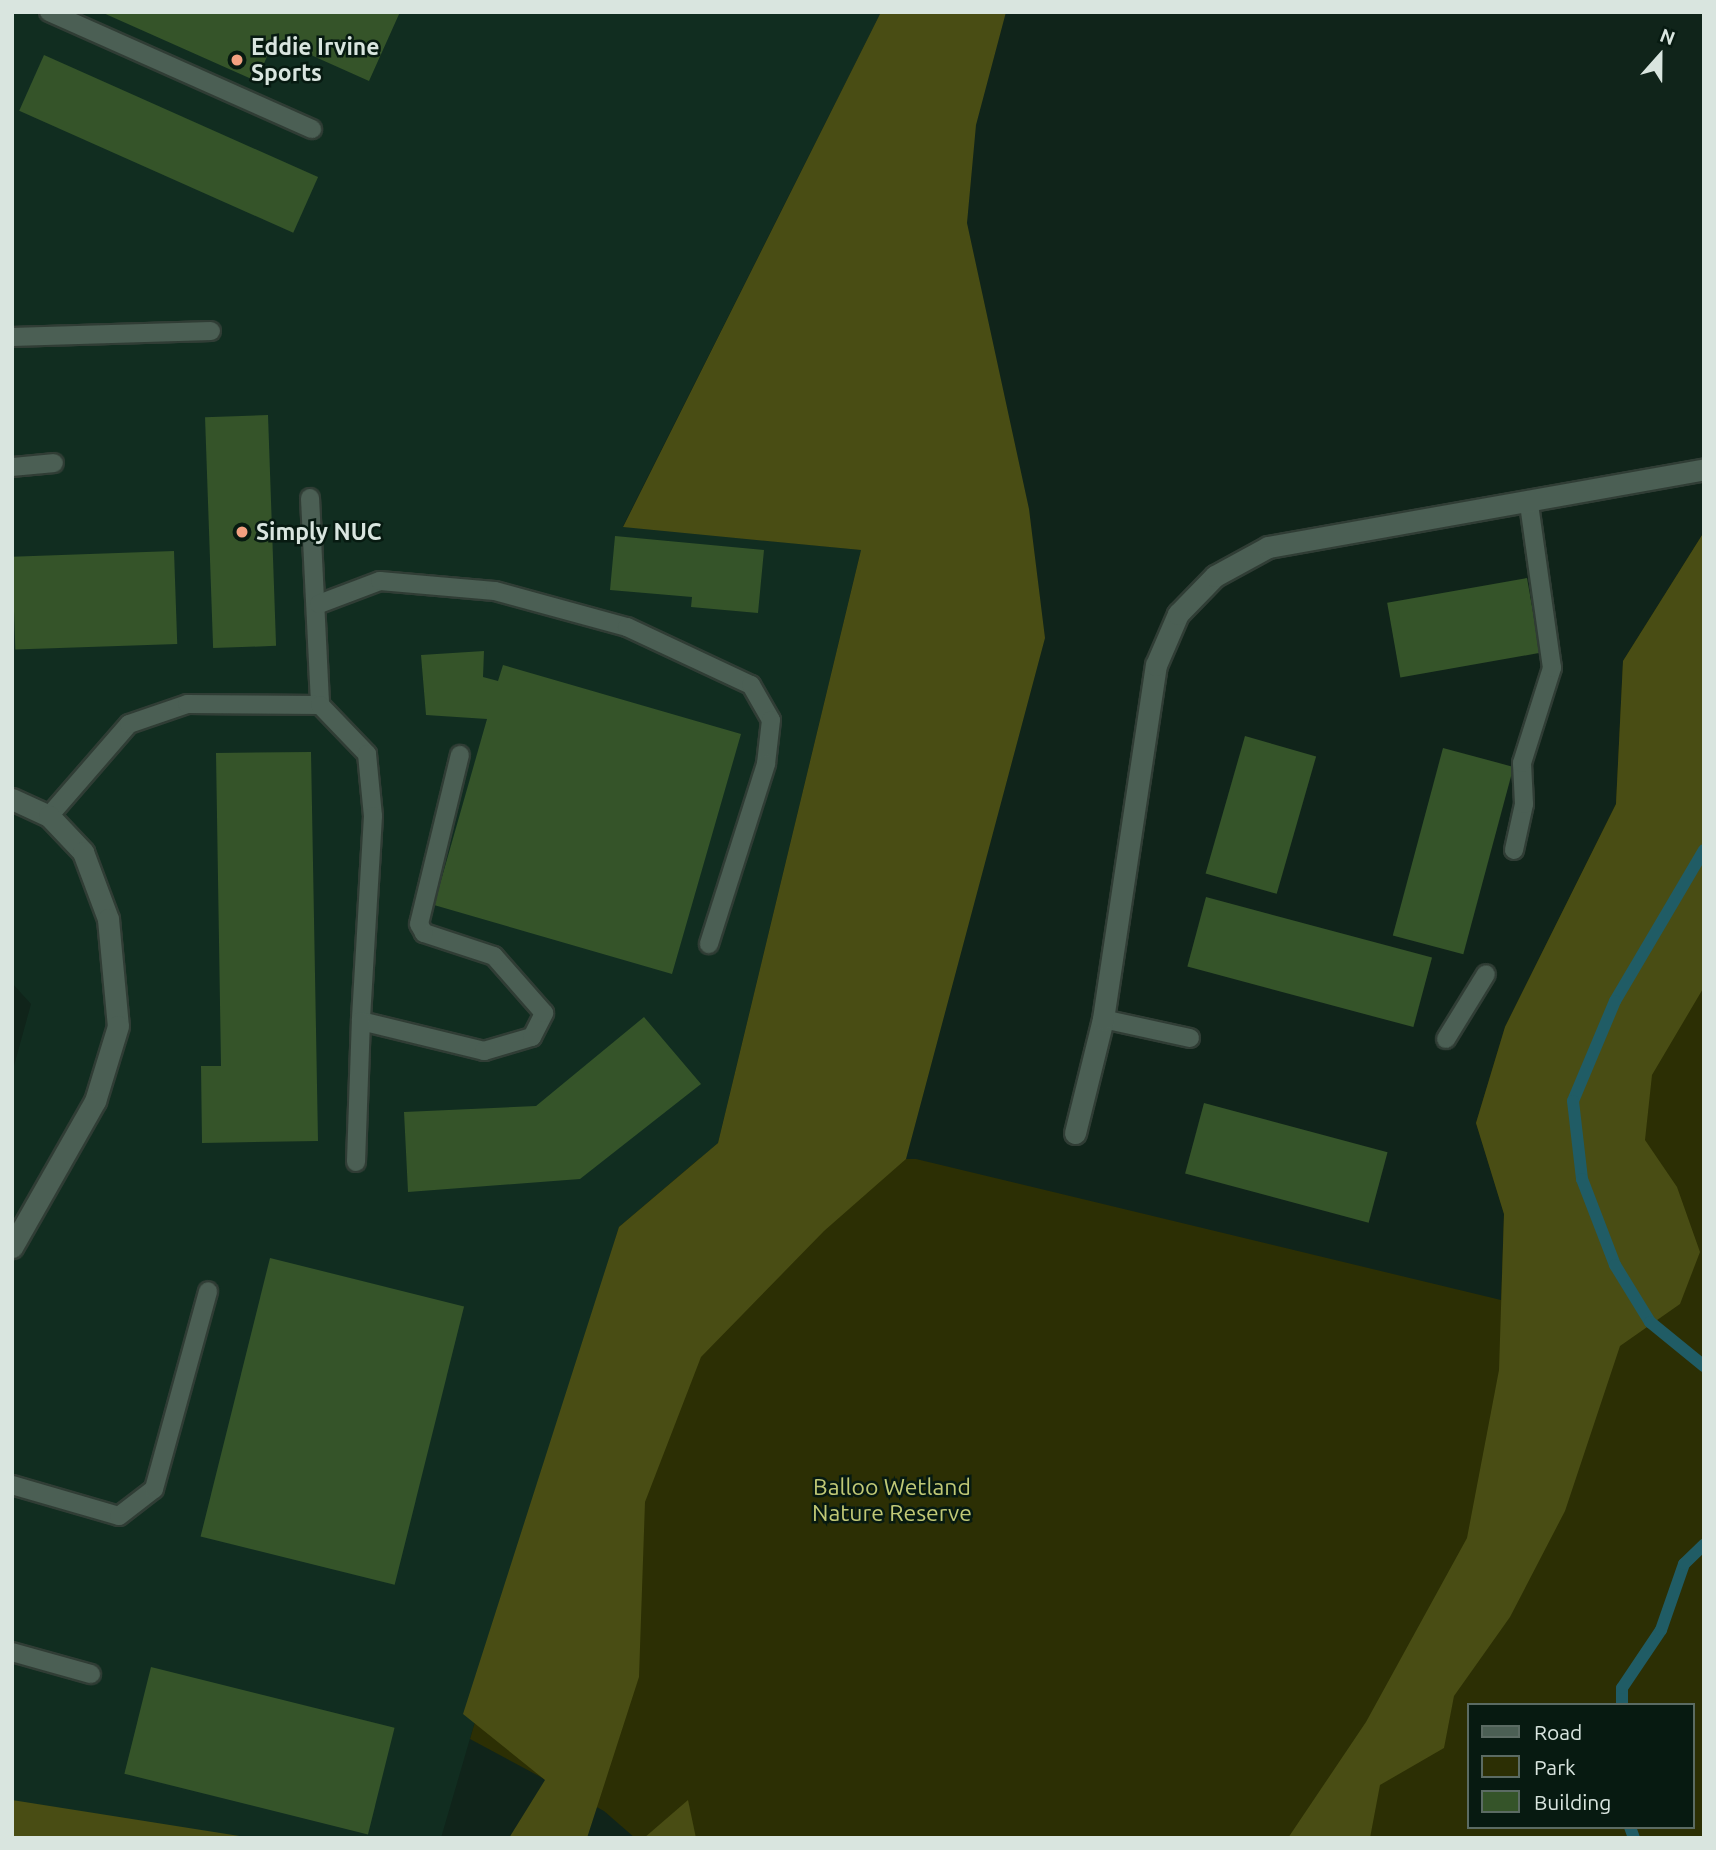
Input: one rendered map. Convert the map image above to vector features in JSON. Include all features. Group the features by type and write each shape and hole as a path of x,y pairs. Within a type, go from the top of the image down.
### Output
{"street":[{"path":"1075,1133 1104,1019 1156,665 1178,614 1215,576 1268,547 1529,504 1704,469"},
{"path":"12,799 49,816 83,852 108,919 118,1026 95,1101 12,1247"}],"lane":[{"path":"49,12 312,129"},
{"path":"12,338 211,331"},
{"path":"12,467 54,463"},
{"path":"310,498 319,604 320,705 367,754 373,816 356,1162"},
{"path":"1514,850 1524,804 1522,763 1552,668 1529,504"},
{"path":"319,604 380,581 495,591 626,628 751,685 771,720 766,764 709,944"},
{"path":"49,816 129,724 187,704 320,705"},
{"path":"361,1021 484,1051 532,1037 544,1013 495,956 424,933 419,924 460,755"},
{"path":"1446,1039 1486,974"},
{"path":"1104,1019 1190,1038"},
{"path":"12,1485 119,1516 154,1489 208,1291"},
{"path":"12,1652 91,1674"}],"shaded area":[{"path":"12,12 881,12 623,526 861,550 718,1143 619,1228 441,1838 12,1838 12,1073 31,1004 12,983"}],"green space":[{"path":"881,12 1006,12 976,125 967,223 1029,509 1045,638 906,1159 824,1231 701,1357 645,1502 639,1677 587,1838 509,1838 545,1780 463,1714 619,1227 718,1143 861,550 623,527"},
{"name":"Balloo Wetland Nature Reserve","path":"1704,532 1704,1838 635,1838 604,1811 470,1739 619,1227 700,1158 916,1159 1501,1300 1504,1214 1476,1123 1505,1027 1616,804 1623,661"},
{"path":"1704,532 1704,987 1652,1075 1645,1140 1677,1187 1700,1252 1680,1304 1620,1346 1565,1511 1510,1617 1454,1696 1444,1748 1380,1785 1370,1838 1288,1838 1366,1722 1467,1538 1499,1370 1504,1214 1476,1123 1505,1027 1616,804 1623,661"},
{"path":"12,1800 252,1838 12,1838"},
{"path":"688,1800 696,1838 644,1838"}],"building":[{"name":"Eddie Irvine Sports","path":"101,12 400,12 369,81 275,39 256,81"},
{"path":"44,55 318,177 293,233 19,111"},
{"name":"Simply NUC","path":"268,415 276,646 213,648 205,417"},
{"path":"615,536 764,550 758,613 691,607 692,597 610,590"},
{"path":"174,551 177,644 15,650 12,557"},
{"path":"1527,578 1540,653 1400,678 1387,603"},
{"path":"484,651 483,677 498,681 503,665 741,734 672,974 434,905 487,719 426,715 421,655"},
{"path":"1245,736 1316,756 1277,894 1206,873"},
{"path":"1443,748 1514,767 1463,954 1393,935"},
{"path":"311,752 318,1141 202,1143 201,1066 221,1066 216,753"},
{"path":"1206,897 1432,958 1413,1027 1187,967"},
{"path":"644,1017 701,1084 580,1179 408,1192 404,1112 536,1106"},
{"path":"1204,1103 1388,1152 1369,1223 1185,1174"},
{"path":"270,1258 464,1306 395,1585 201,1536"},
{"path":"151,1667 395,1728 368,1834 124,1774"}],"waterway":[{"path":"1704,850 1615,1001 1573,1101 1582,1179 1615,1265 1650,1322 1704,1366"},
{"path":"1622,1703 1622,1688 1661,1630 1684,1564 1704,1545"},
{"path":"1631,1829 1634,1838"}],"place":[{"name":"Eddie Irvine Sports","path":"237,60"},
{"name":"Simply NUC","path":"242,532"}]}
